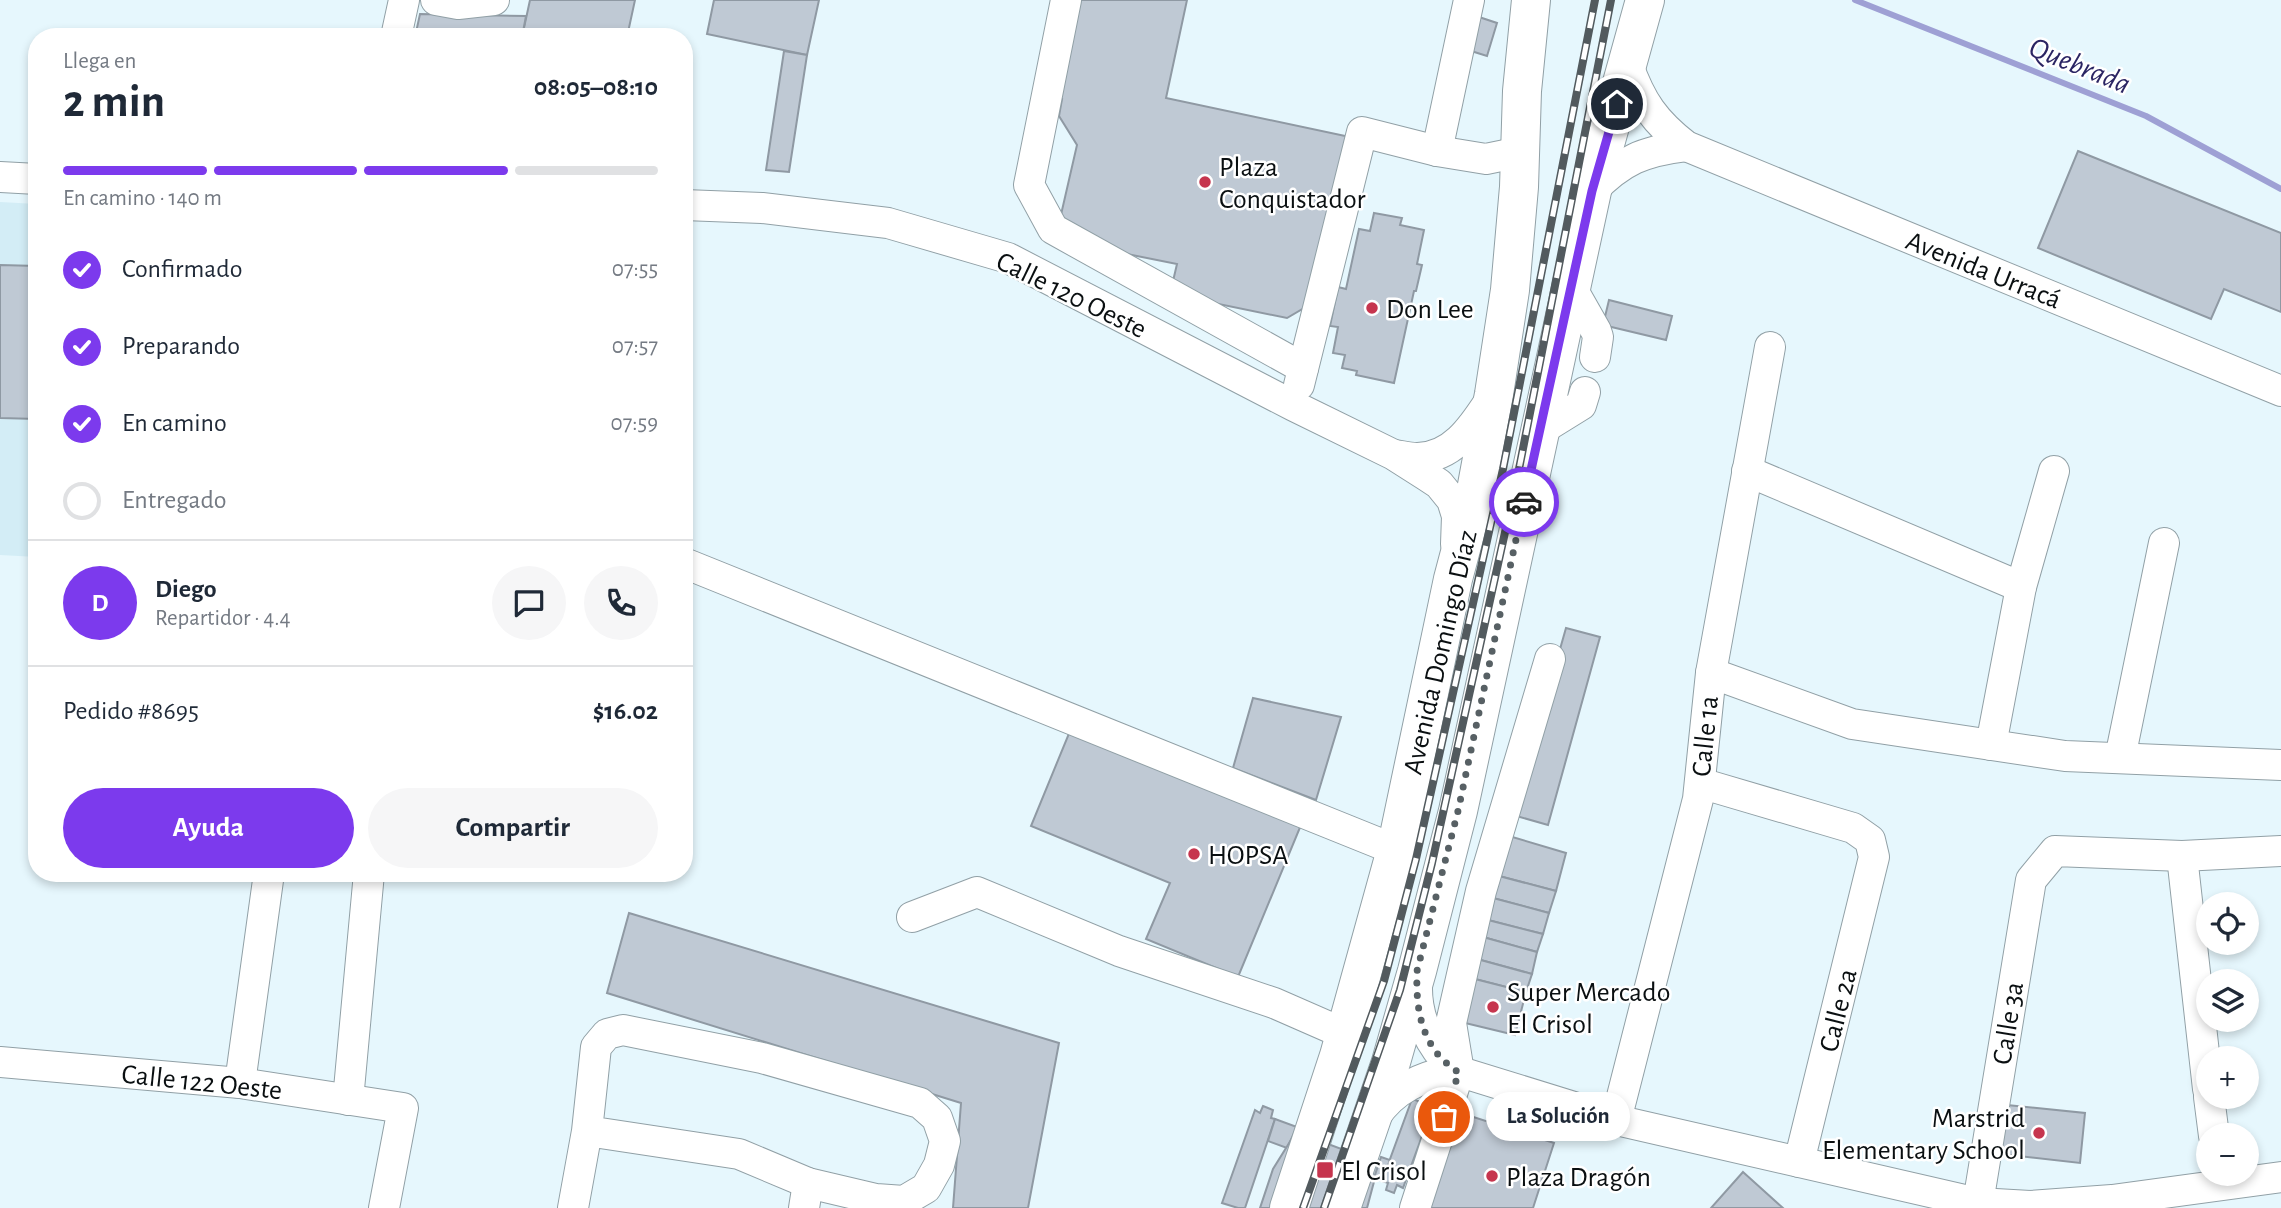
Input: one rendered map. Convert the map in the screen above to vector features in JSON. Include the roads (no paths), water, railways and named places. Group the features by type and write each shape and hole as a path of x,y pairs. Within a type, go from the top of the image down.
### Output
{"main road":[{"name":"Avenida Domingo Díaz","path":"1289,1208 1345,1034 1396,850 1453,579 1475,496 1510,290 1519,187 1522,91 1531,0"},
{"path":"1522,91 1546,35 1554,0"},
{"path":"1628,65 1630,0"},
{"name":"Avenida Domingo Díaz","path":"1341,1208 1391,1062 1458,811 1592,191 1645,0"}],"street":[{"path":"398,28 404,0"},
{"path":"436,0 458,4 494,0"},
{"path":"1066,0 1028,185 1053,229 1303,368"},
{"path":"1437,151 1469,0"},
{"name":"Avenida Urracá","path":"1628,65 1636,89 1649,112 1666,131 1686,146 2281,391"},
{"path":"1294,406 1362,132 1437,151 1486,159 1520,152"},
{"path":"1592,191 1611,172 1634,157 1660,149 1686,146"},
{"path":"0,177 28,179"},
{"name":"Calle 120 Oeste","path":"693,205 762,208 888,223 1008,258 1394,455 1439,484 1452,500 1457,516 1453,579"},
{"path":"1571,287 1596,331 1598,337 1595,357"},
{"name":"Calle 1a","path":"1616,1120 1700,783 1711,673 1770,347"},
{"path":"1539,431 1581,405 1586,392"},
{"name":"Calle 120 Oeste","path":"1394,455 1418,458 1436,454 1452,446 1473,426 1494,394"},
{"path":"1747,471 2021,587"},
{"path":"1991,745 2021,587 2054,471"},
{"path":"2120,758 2164,543"},
{"path":"693,567 1396,850"},
{"path":"1415,1208 1456,1071 1451,1023 1482,891 1550,659"},
{"path":"1711,673 1852,724 2065,756 2281,765"},
{"name":"Calle 2a","path":"1700,783 1853,828 1870,840 1874,858 1800,1162"},
{"name":"Calle 3a","path":"1978,1203 2031,880 2055,851 2182,856"},
{"path":"2203,1046 2182,856 2281,851"},
{"path":"240,1083 267,882"},
{"path":"348,1100 368,882"},
{"path":"1440,882 1482,891"},
{"path":"912,917 977,892 1119,951 1274,1003 1345,1034"},
{"path":"1417,971 1420,1016 1427,1036 1439,1055 1456,1071 1616,1120 1978,1203 2030,1207 2112,1200 2219,1190 2281,1177"},
{"path":"573,1208 587,1131 596,1047 607,1034 623,1030 762,1058 920,1102 937,1118 945,1141 939,1165 926,1188 904,1201 806,1195 739,1154 587,1131"},
{"name":"Calle 122 Oeste","path":"0,1062 240,1083 403,1108 384,1208"},
{"path":"1367,1132 1378,1113 1393,1096 1411,1083 1432,1075 1456,1071"}],"waterway":[{"name":"Quebrada","path":"1855,0 2146,116 2281,189"}],"railway":[{"path":"1303,1208 1384,981 1416,859 1503,469 1595,0"},
{"path":"1324,1208 1400,990 1432,863 1519,469 1611,0"}],"place":[{"name":"Plaza Conquistador","path":"1205,182"},
{"name":"Don Lee","path":"1372,308"},
{"name":"HOPSA","path":"1194,854"},
{"name":"Super Mercado El Crisol","path":"1493,1007"},
{"name":"La Solución","path":"1444,1117"},
{"name":"Marstrid Elementary School","path":"2039,1133"},
{"name":"El Crisol","path":"1325,1170"},
{"name":"Plaza Dragón","path":"1492,1176"}]}
